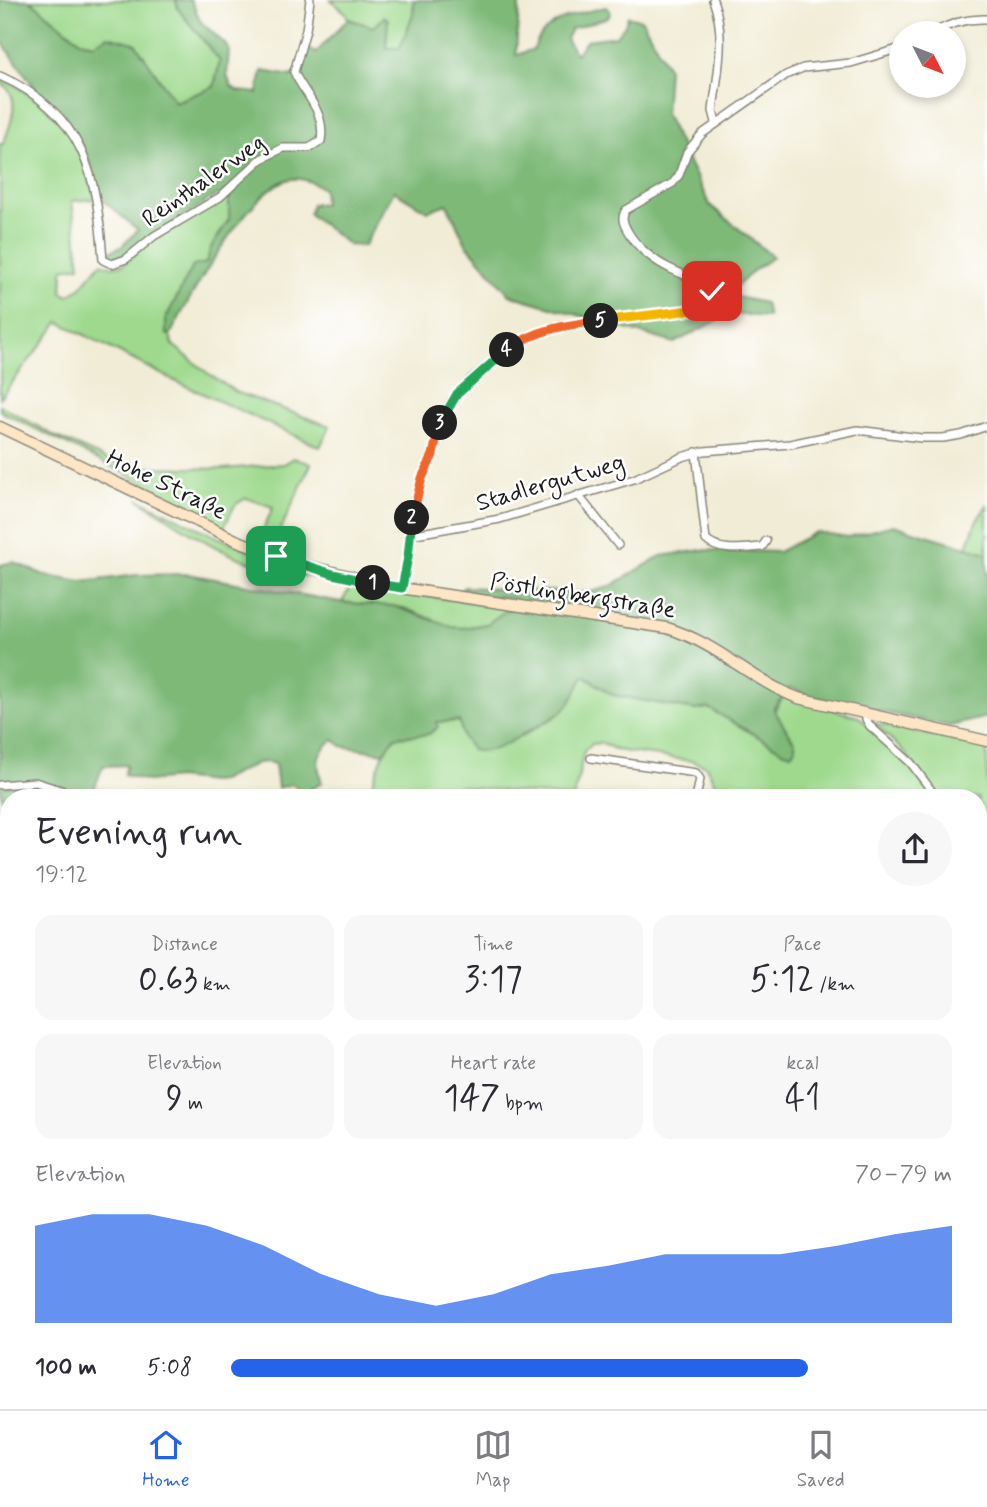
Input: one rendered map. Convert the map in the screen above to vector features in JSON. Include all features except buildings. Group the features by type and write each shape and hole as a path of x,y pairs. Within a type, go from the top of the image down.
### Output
{"main road":[{"name":"Hohe Straße","path":"0,427 258,550 333,574 402,588"},
{"name":"Pöstlingbergstraße","path":"402,588 636,621 667,628 705,642 788,694 809,702 987,741"}],"street":[{"name":"Reinthalerweg","path":"0,76 24,87 48,106 77,141 94,184 103,260 112,264 120,262 154,236 220,197 261,159 283,149 309,148 321,141 321,124 315,104 294,72 306,30 310,0"},
{"path":"713,0 719,17 721,36 713,111 716,122"},
{"path":"962,21 987,19"},
{"path":"402,588 419,489 433,455 444,414 464,387 505,351 525,338 560,326 707,308 716,304 717,298 708,288 665,266 643,249 626,230 622,216 630,207 673,183 691,146 716,122 796,70 861,61 889,52"},
{"name":"Stadlergutweg","path":"410,535 491,522 634,479 695,452 790,444 857,430 933,438 961,435 987,426"},
{"path":"695,452 706,540 713,546 736,548 762,547 766,541"},
{"path":"579,495 618,545"},
{"path":"867,715 870,726 911,763 930,789"},
{"path":"591,758 696,773 700,779 698,789"},
{"path":"0,785 35,782 57,789"}],"green space":[{"path":"0,0 30,0 80,41 94,44 108,36 135,43 175,102 214,87 220,61 178,9 176,0 191,0 201,22 229,50 227,75 231,86 238,91 258,93 262,71 292,76 298,70 304,46 316,53 348,19 374,27 384,17 388,19 386,48 400,48 413,14 414,0 517,0 519,6 516,55 534,49 545,31 554,24 585,12 606,7 610,11 609,17 571,29 566,39 576,54 587,40 616,36 628,16 642,20 668,68 665,114 710,205 773,257 753,271 728,295 765,303 768,317 730,314 674,343 510,295 466,244 447,204 427,211 394,191 364,246 349,245 309,214 312,204 324,204 323,188 296,179 287,180 271,189 238,224 191,296 170,335 166,334 166,318 193,266 206,263 211,248 229,219 229,198 218,194 153,235 125,258 110,260 108,252 121,247 138,230 100,198 91,165 79,140 61,116 40,95 0,39"},
{"path":"30,0 176,0 178,9 220,61 214,87 175,102 135,43 94,44 80,41"},
{"path":"331,0 414,0 413,14 400,48 386,48 384,17 374,28 348,19 346,13"},
{"path":"0,79 37,100 59,120 76,144 88,172 95,199 72,201 80,266 63,269 62,292 68,296 81,287 101,263 113,267 122,265 155,238 223,196 229,198 229,219 166,333 170,335 173,345 236,392 330,426 320,447 175,381 59,322 0,398 0,144 3,144 9,128 13,102 11,94 0,83"},
{"path":"0,405 57,437 121,466 223,469 284,464 294,458 311,464 272,548 258,542 273,507 246,498 235,505 224,527 0,411"},
{"path":"138,499 215,536 321,579 237,557"},
{"path":"987,505 987,553 967,547 976,522"},
{"path":"893,525 987,553 987,717 950,726 812,697 790,688 774,710 795,743 795,749 791,753 708,708 695,710 613,695 584,676 570,702 560,713 496,749 472,750 463,737 459,721 436,722 438,727 429,734 395,737 384,753 341,746 334,739 320,754 322,783 311,789 298,789 292,784 278,788 275,764 267,762 257,763 221,781 211,782 177,778 147,781 124,775 127,765 103,766 94,789 0,783 0,565 13,562 47,576 82,582 137,575 188,574 346,603 394,606 452,627 463,628 487,624 519,603 516,599 464,593 461,590 464,587 588,593 609,587 661,556 702,550 778,552 816,532 848,537"},
{"path":"351,586 514,608 487,624 452,627 404,608 342,602"},
{"path":"584,676 613,695 695,710 708,708 785,752 795,743 774,711 784,696 859,717 900,756 928,789 718,789 706,766 692,761 616,750 603,743 592,744 584,751 576,789 487,789 458,786 457,789 370,789 384,753 395,737 429,734 435,722 460,721 463,737 521,737 567,706"},
{"path":"874,723 987,747 987,789 933,789 904,752"},
{"path":"26,783 49,789 0,789"}],"route":[{"path":"276,556 365,582 402,588 410,544 410,526 422,478 433,455 444,414 451,401 471,379 505,351 534,335 572,324 707,308 717,301 712,291"}]}
